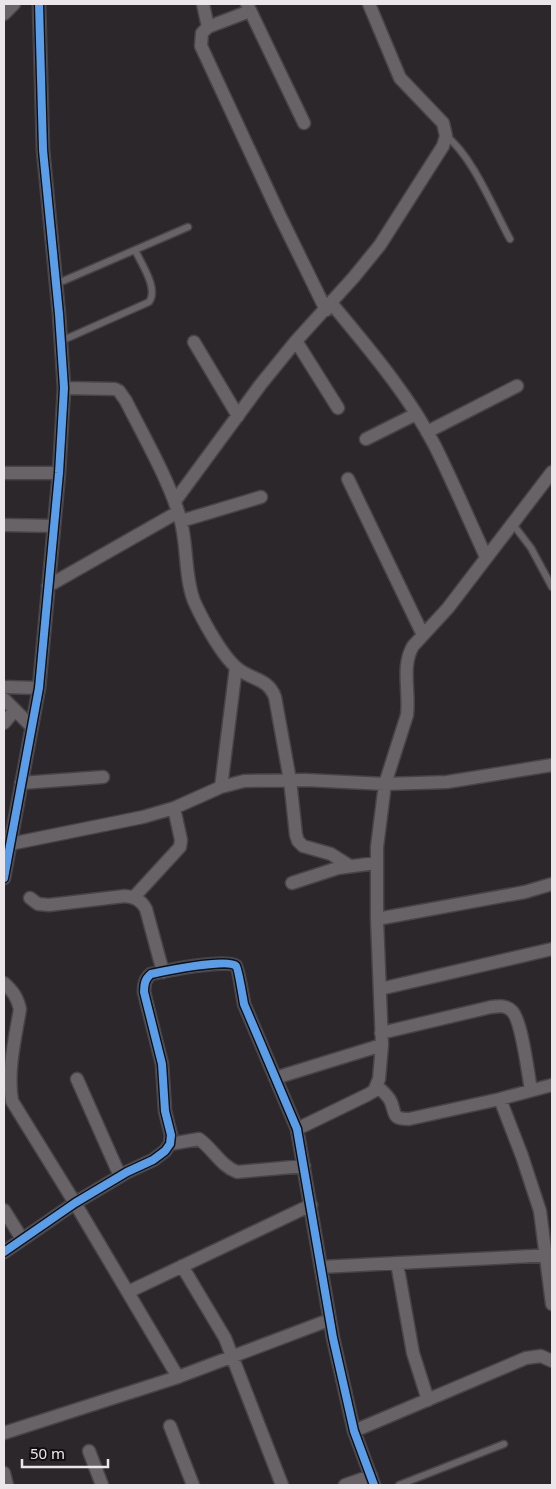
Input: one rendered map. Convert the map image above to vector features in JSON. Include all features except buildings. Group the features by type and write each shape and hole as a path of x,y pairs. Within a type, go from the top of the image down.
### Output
{"street":[{"path":"4,14 14,4"},
{"path":"4,878 39,688 59,473 64,388 43,150 39,4"},
{"path":"203,4 208,27"},
{"path":"178,511 238,416 261,384 296,341 329,307 380,245 443,146 446,130 439,118 400,78 369,4"},
{"path":"304,123 248,8 208,27 202,33 201,46 279,214 329,307 387,371 416,414 434,445 486,557"},
{"path":"296,341 338,408"},
{"path":"194,342 238,416"},
{"path":"427,432 517,386"},
{"path":"64,388 108,388 119,392 126,401 178,511 186,545 190,587 194,601 219,646 236,668 272,688 290,780 298,841 303,846 331,854 350,866"},
{"path":"366,439 416,414"},
{"path":"297,1129 367,1096 377,1086 379,1079 381,1039 376,863 385,784 407,715 407,660 414,646 448,608 552,472"},
{"path":"4,473 59,473"},
{"path":"348,479 423,635"},
{"path":"48,586 178,511 261,497"},
{"path":"4,525 54,526"},
{"path":"221,787 236,668"},
{"path":"4,687 39,688"},
{"path":"4,699 32,727"},
{"path":"4,723 15,710"},
{"path":"10,844 143,817 174,808 221,787 244,781 290,780 385,784 447,782 552,765"},
{"path":"22,783 103,777"},
{"path":"134,897 180,847 181,840 174,808"},
{"path":"292,883 338,868 376,863"},
{"path":"377,919 552,887"},
{"path":"30,898 38,904 48,905 125,896 134,897 142,902 146,909 163,972"},
{"path":"380,989 552,949"},
{"path":"4,1252 75,1203 120,1176 153,1160 165,1151 170,1144 165,1111 163,1070 144,985 146,978 151,974 163,972 228,963 236,965 244,1004 297,1129 329,1320 354,1431 373,1480 345,1485"},
{"path":"4,983 18,999 20,1009 7,1069 10,1091 8,1102 75,1203 178,1377"},
{"path":"275,1078 381,1039 490,1007 503,1005 513,1012 518,1022 530,1090"},
{"path":"77,1079 120,1176"},
{"path":"377,1086 390,1100 394,1115 399,1119 408,1120 500,1099 552,1084"},
{"path":"500,1099 522,1156 540,1211 549,1256 552,1304"},
{"path":"170,1144 199,1139 206,1143 228,1169 238,1172 304,1166"},
{"path":"128,1292 311,1205"},
{"path":"4,1210 22,1239"},
{"path":"321,1267 549,1256"},
{"path":"398,1263 413,1353 428,1400"},
{"path":"182,1266 217,1323 282,1485"},
{"path":"4,1433 178,1377 329,1320"},
{"path":"354,1431 526,1358 549,1355"},
{"path":"170,1426 193,1485"},
{"path":"89,1451 102,1485"},
{"path":"4,1473 8,1485"}],"lane":[{"path":"446,136 454,142 466,157 510,239"},
{"path":"56,284 188,226"},
{"path":"61,341 149,302 152,298 152,287 135,250"},
{"path":"512,523 531,548 552,588"},
{"path":"399,1485 504,1444"}],"cycle path":[{"path":"4,878 39,688 59,473 64,388 59,314 43,150 39,4"},
{"path":"4,1252 75,1203 127,1172 153,1160 165,1151 170,1144 171,1135 165,1111 162,1064 144,992 147,978 151,974 209,964 221,963 236,966 244,1004 297,1129 333,1338 354,1431 374,1485"}]}
